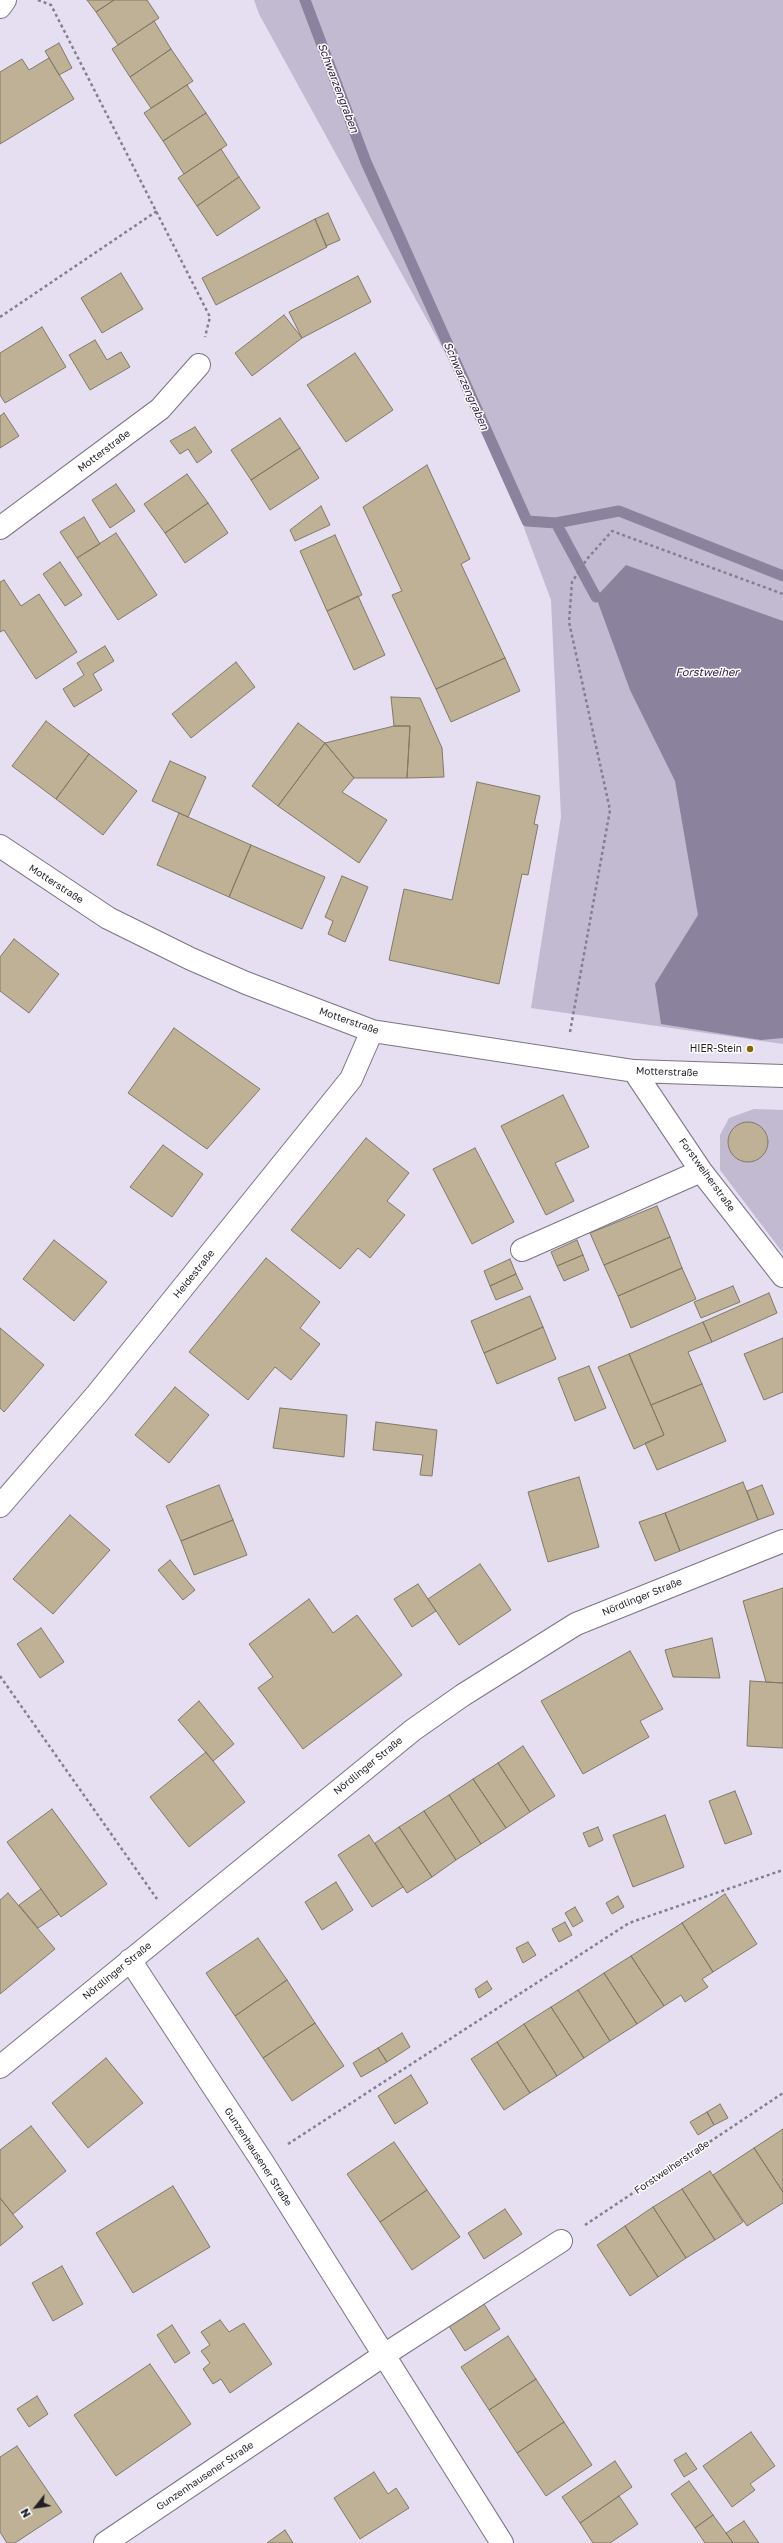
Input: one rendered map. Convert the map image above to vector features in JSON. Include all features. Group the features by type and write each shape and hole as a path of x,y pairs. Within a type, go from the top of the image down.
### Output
{"street":[{"path":"0,7 5,0"},
{"name":"Motterstraße","path":"0,528 160,409 199,365"},
{"name":"Motterstraße","path":"0,846 108,918 184,956 246,983 372,1031 634,1071 783,1076"},
{"name":"Heidestraße","path":"0,1506 97,1394 351,1079 372,1031"},
{"name":"Forstweiherstraße","path":"634,1071 702,1171 783,1276"},
{"path":"522,1250 702,1171"},
{"name":"Nördlinger Straße","path":"0,2067 413,1730 531,1650 576,1624 783,1541"},
{"name":"Gunzenhausener Straße","path":"130,1960 262,2161 502,2543"},
{"name":"Gunzenhausener Straße","path":"105,2543 384,2355 561,2241"}],"path":[{"path":"38,0 51,5 210,317 199,365"},
{"path":"0,317 156,211"},
{"path":"565,1060 610,810 569,622 572,582 587,559 612,531 783,594"},
{"path":"0,1676 175,1924"},
{"path":"262,2161 629,1923 783,1870"},
{"name":"Forstweiherstraße","path":"561,2241 783,2093"}],"shaded area":[{"path":"254,0 783,0 783,1044 531,1008 561,817 551,600 487,429 259,14"},
{"path":"754,1109 783,1110 783,1253 720,1170 720,1135 729,1118"}],"water":[{"name":"Forstweiher","path":"626,565 783,621 783,1038 761,1040 661,1024 655,984 698,915 675,781 630,690 596,597"}],"building":[{"path":"87,0 114,0 96,12"},
{"path":"114,0 147,0 159,18 118,45 96,12"},
{"path":"154,21 171,49 130,77 112,49"},
{"path":"59,43 72,68 59,75 45,51"},
{"path":"171,49 193,81 151,108 130,77"},
{"path":"49,58 74,99 0,144 0,72 22,59 29,70"},
{"path":"187,85 206,113 163,141 144,113"},
{"path":"206,113 227,145 184,174 163,141"},
{"path":"221,149 239,177 197,206 178,178"},
{"path":"239,177 260,208 217,236 197,206"},
{"path":"328,213 340,240 326,246 315,219"},
{"path":"315,219 327,247 216,305 202,278"},
{"path":"121,273 143,309 102,333 81,298"},
{"path":"358,276 371,302 302,338 289,312"},
{"path":"284,315 302,338 252,376 235,353"},
{"path":"42,327 66,367 5,403 0,395 0,353"},
{"path":"95,340 107,360 121,352 130,367 90,390 69,355"},
{"path":"355,353 393,410 346,442 307,385"},
{"path":"4,413 19,436 0,448 0,416"},
{"path":"280,418 300,448 251,480 231,450"},
{"path":"195,427 212,452 197,463 188,449 180,454 170,441"},
{"path":"300,448 319,478 270,510 251,480"},
{"path":"427,465 470,559 461,564 505,658 436,689 392,595 402,591 363,507"},
{"path":"187,474 208,503 165,533 144,504"},
{"path":"116,484 135,511 110,528 92,500"},
{"path":"208,503 228,533 185,563 165,533"},
{"path":"321,506 330,525 295,541 290,530"},
{"path":"84,517 100,544 77,558 60,532"},
{"path":"116,533 157,595 118,620 77,558"},
{"path":"335,535 362,595 327,611 300,551"},
{"path":"60,562 82,595 65,606 43,574"},
{"path":"4,580 21,606 39,594 77,652 36,679 4,630 0,632 0,582"},
{"path":"358,596 385,655 354,670 327,611"},
{"path":"105,646 114,661 93,674 102,690 74,707 63,689 84,675 77,663"},
{"path":"505,658 520,691 451,722 436,689"},
{"path":"236,662 255,687 191,738 172,714"},
{"path":"391,697 420,698 442,748 444,777 407,778 410,726 394,726"},
{"path":"46,721 89,754 56,799 12,766"},
{"path":"298,723 325,743 278,806 252,786"},
{"path":"394,726 410,726 407,778 354,778 325,743"},
{"path":"325,743 354,778 342,792 387,820 359,863 278,806"},
{"path":"89,754 137,791 103,835 56,799"},
{"path":"170,761 206,777 188,817 152,801"},
{"path":"477,782 540,796 534,824 538,825 528,875 522,874 499,984 389,960 404,889 452,900"},
{"path":"179,813 251,845 229,897 157,865"},
{"path":"251,845 325,877 302,929 229,897"},
{"path":"342,876 368,887 345,942 328,934 333,921 325,917"},
{"path":"14,939 59,974 29,1013 0,991 0,957"},
{"path":"174,1028 260,1089 207,1149 128,1093"},
{"path":"563,1095 589,1147 555,1163 574,1201 546,1215 501,1126"},
{"path":"752,1122 759,1125 765,1131 768,1142 767,1150 759,1159 752,1162 744,1162 737,1159 729,1150 728,1138 731,1131 740,1123"},
{"path":"366,1138 409,1173 387,1201 405,1215 370,1258 358,1248 340,1269 291,1230"},
{"path":"163,1145 203,1174 172,1217 130,1187"},
{"path":"475,1148 514,1222 472,1244 433,1169"},
{"path":"657,1206 670,1237 604,1265 590,1233"},
{"path":"670,1237 682,1268 618,1296 604,1265"},
{"path":"54,1240 107,1282 74,1321 23,1279"},
{"path":"577,1240 583,1255 557,1266 551,1252"},
{"path":"583,1255 589,1270 564,1281 557,1266"},
{"path":"266,1258 320,1302 300,1328 320,1344 291,1380 275,1367 248,1400 189,1352"},
{"path":"510,1259 516,1274 490,1286 484,1271"},
{"path":"682,1268 696,1299 631,1328 618,1296"},
{"path":"516,1274 523,1289 496,1300 490,1286"},
{"path":"733,1286 740,1302 701,1318 694,1302"},
{"path":"769,1293 777,1313 712,1342 703,1322"},
{"path":"530,1296 543,1327 484,1353 471,1321"},
{"path":"703,1322 712,1342 688,1352 702,1384 651,1405 629,1354"},
{"path":"543,1327 556,1359 497,1384 484,1353"},
{"path":"0,1328 44,1365 4,1412 0,1408"},
{"path":"783,1338 783,1392 764,1400 744,1354"},
{"path":"629,1354 664,1435 634,1449 598,1367"},
{"path":"589,1366 606,1408 575,1421 558,1378"},
{"path":"702,1384 726,1441 657,1470 645,1443 664,1435 651,1405"},
{"path":"175,1387 209,1415 169,1463 135,1435"},
{"path":"280,1408 347,1415 344,1457 273,1448"},
{"path":"376,1422 437,1430 432,1476 420,1475 423,1455 373,1450"},
{"path":"579,1477 599,1547 548,1562 528,1492"},
{"path":"743,1482 758,1520 680,1551 665,1513"},
{"path":"219,1485 233,1520 181,1541 166,1506"},
{"path":"762,1485 774,1514 758,1520 747,1491"},
{"path":"665,1513 680,1551 655,1561 639,1522"},
{"path":"70,1515 110,1550 53,1614 13,1579"},
{"path":"233,1520 247,1555 194,1575 181,1541"},
{"path":"170,1560 195,1590 183,1600 158,1570"},
{"path":"480,1564 511,1610 459,1645 428,1599"},
{"path":"418,1584 436,1611 412,1627 394,1599"},
{"path":"783,1588 783,1683 766,1682 743,1601"},
{"path":"309,1599 333,1633 357,1615 402,1675 303,1749 258,1688 273,1677 249,1644"},
{"path":"41,1628 64,1662 40,1678 17,1644"},
{"path":"712,1638 720,1678 673,1677 665,1650"},
{"path":"630,1651 663,1709 640,1721 649,1737 583,1774 541,1701"},
{"path":"750,1681 783,1683 783,1748 747,1746"},
{"path":"199,1701 234,1744 213,1761 178,1720"},
{"path":"523,1746 555,1796 530,1812 498,1763"},
{"path":"206,1752 245,1802 189,1847 150,1797"},
{"path":"498,1763 530,1812 506,1828 473,1779"},
{"path":"473,1779 506,1828 481,1844 449,1795"},
{"path":"735,1791 752,1834 725,1844 709,1801"},
{"path":"449,1795 481,1844 456,1860 424,1811"},
{"path":"52,1809 107,1884 61,1917 7,1842"},
{"path":"424,1811 456,1860 432,1877 399,1827"},
{"path":"665,1815 684,1867 633,1887 613,1835"},
{"path":"399,1827 432,1877 407,1893 375,1843"},
{"path":"598,1827 603,1840 589,1847 583,1833"},
{"path":"369,1835 403,1887 372,1907 338,1855"},
{"path":"336,1882 353,1910 322,1930 305,1902"},
{"path":"41,1889 59,1914 38,1928 19,1905"},
{"path":"8,1893 55,1949 0,1994 0,1900"},
{"path":"725,1894 757,1944 713,1972 682,1923"},
{"path":"618,1896 624,1907 612,1914 606,1903"},
{"path":"575,1907 583,1921 573,1927 565,1913"},
{"path":"565,1922 572,1935 559,1942 552,1929"},
{"path":"682,1923 713,1972 702,1979 708,1987 685,2002 681,1995 664,2006 631,1956"},
{"path":"258,1938 287,1980 235,2016 206,1973"},
{"path":"528,1942 536,1955 523,1963 516,1948"},
{"path":"631,1956 664,2006 637,2024 604,1973"},
{"path":"604,1973 637,2024 610,2041 578,1990"},
{"path":"287,1980 315,2023 263,2058 235,2016"},
{"path":"487,1981 492,1989 479,1998 475,1989"},
{"path":"578,1990 610,2041 584,2058 551,2007"},
{"path":"551,2007 584,2058 557,2076 524,2024"},
{"path":"315,2023 344,2066 292,2101 263,2058"},
{"path":"524,2024 557,2076 530,2093 497,2042"},
{"path":"402,2033 410,2047 387,2062 378,2048"},
{"path":"497,2042 530,2093 504,2110 471,2059"},
{"path":"378,2048 387,2062 361,2077 353,2063"},
{"path":"106,2058 143,2103 88,2148 52,2103"},
{"path":"411,2075 428,2103 395,2124 378,2096"},
{"path":"720,2104 728,2118 714,2125 707,2112"},
{"path":"707,2112 714,2125 698,2135 690,2122"},
{"path":"31,2126 66,2171 13,2214 0,2198 0,2150"},
{"path":"783,2129 783,2192 754,2148"},
{"path":"394,2142 427,2190 380,2222 347,2174"},
{"path":"754,2148 783,2192 783,2203 747,2226 713,2175"},
{"path":"710,2171 743,2222 715,2240 682,2189"},
{"path":"173,2186 210,2247 133,2293 96,2233"},
{"path":"682,2189 715,2240 686,2258 653,2207"},
{"path":"427,2190 460,2237 412,2270 380,2222"},
{"path":"0,2198 23,2227 0,2246"},
{"path":"653,2207 686,2258 658,2277 625,2226"},
{"path":"505,2209 522,2234 484,2259 468,2233"},
{"path":"625,2226 658,2277 630,2296 597,2245"},
{"path":"62,2266 83,2304 53,2321 32,2283"},
{"path":"484,2304 500,2329 465,2351 449,2326"},
{"path":"220,2320 229,2332 244,2323 272,2364 230,2393 221,2379 213,2384 203,2369 210,2363 201,2351 210,2345 201,2332"},
{"path":"172,2325 190,2353 175,2363 157,2335"},
{"path":"508,2336 536,2379 489,2410 461,2367"},
{"path":"150,2364 191,2424 116,2476 74,2415"},
{"path":"536,2379 564,2422 517,2453 489,2410"},
{"path":"37,2396 48,2414 29,2427 17,2409"},
{"path":"564,2422 592,2465 546,2496 517,2453"},
{"path":"751,2432 775,2466 750,2484 755,2490 732,2507 703,2466"},
{"path":"17,2446 62,2512 15,2543 7,2543 0,2532 0,2457"},
{"path":"686,2453 697,2469 684,2477 674,2460"},
{"path":"615,2461 632,2487 580,2523 562,2497"},
{"path":"374,2472 388,2494 396,2488 409,2508 360,2539 334,2498"},
{"path":"689,2481 713,2515 695,2528 671,2494"},
{"path":"619,2496 638,2524 610,2543 593,2543 580,2523"},
{"path":"713,2515 733,2543 705,2543 695,2528"},
{"path":"744,2521 759,2543 733,2543 726,2533"},
{"path":"285,2530 293,2543 267,2543"}],"waterway":[{"name":"Schwarzengraben","path":"305,0 366,162 527,521 556,523 619,511 783,576"},
{"path":"556,523 596,597"}],"place":[{"name":"HIER-Stein","path":"750,1049"}]}
